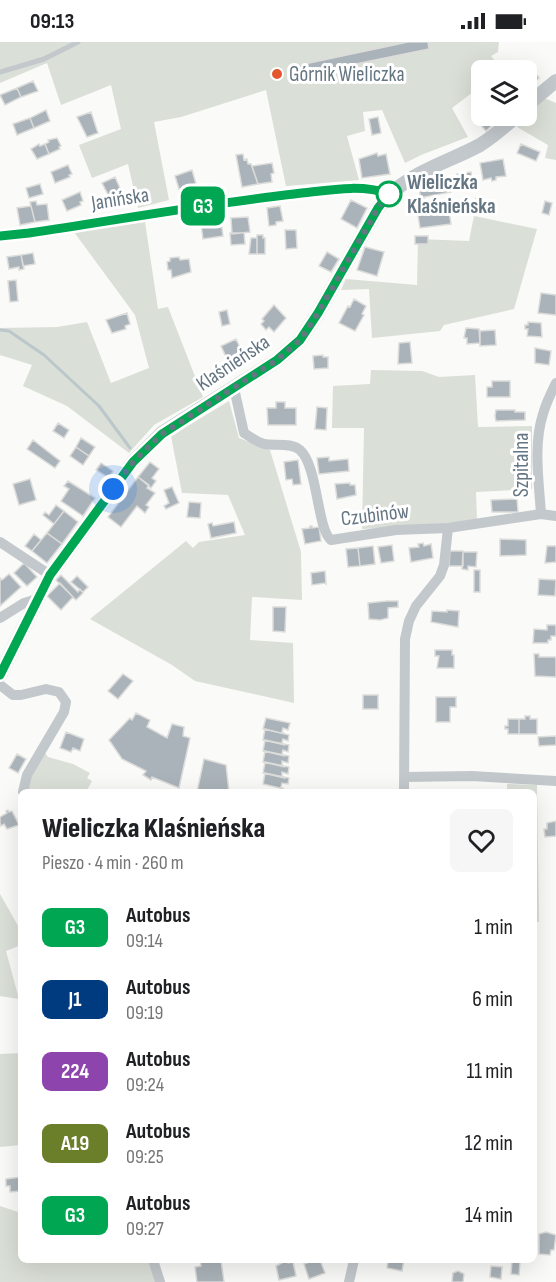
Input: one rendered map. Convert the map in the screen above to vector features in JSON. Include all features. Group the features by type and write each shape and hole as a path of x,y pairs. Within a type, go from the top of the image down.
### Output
{"street":[{"path":"537,97 556,81"},
{"name":"Klaśnieńska","path":"0,675 50,575 133,462 162,434 277,360 300,340 378,208 389,194 417,174 481,144 504,126"},
{"name":"Janińska","path":"0,236 303,193 374,188 389,194"},
{"name":"Szpitalna","path":"541,514 538,472 539,435 542,414 556,383"},
{"name":"Czubinów","path":"234,388 244,433 263,444 294,446 304,454 318,498 324,529 328,538 332,540 396,530 448,528 541,514 556,516"},
{"path":"404,789 405,639 409,621 416,606 440,576 444,565 448,528"},
{"path":"0,542 50,575"},
{"path":"0,618 24,603 37,599"},
{"path":"0,685 13,695 46,689 59,692 66,702 64,712 27,775 24,789"},
{"path":"404,777 472,776 556,781"},
{"path":"154,1263 160,1282"},
{"path":"350,1282 353,1263"}],"lane":[{"path":"0,72 44,59 78,42"}],"shaded area":[{"path":"0,42 499,42 498,52 491,56 494,60 471,60 471,94 452,108 468,137 405,163 382,110 363,112 365,131 347,136 359,180 286,186 266,90 181,117 154,122 169,200 138,208 128,164 92,178 79,145 121,129 111,85 61,105 47,63 0,83"},
{"path":"544,98 556,103 556,160 545,158 548,145 517,127 537,126 537,106"},
{"path":"474,216 537,229 514,309 444,325 440,331 372,338 369,289 341,290 346,279 417,285 418,239 469,241"},
{"path":"145,222 158,309 168,307 203,397 154,425 129,453 67,406 23,386 32,365 0,355 0,328 57,327 87,322 111,383 149,368 135,315 74,232"},
{"path":"371,370 422,371 439,377 475,375 478,427 532,426 532,489 476,492 477,521 451,525 362,529 364,428 332,428 333,386 370,384"},
{"path":"229,401 239,438 270,450 301,552 302,600 252,597 250,640 293,643 294,703 195,681 172,665 90,619 186,541 193,548 199,542 245,535 228,495 182,493 171,436"},
{"path":"45,753 48,757 73,764 90,773 87,778 92,781 88,789 27,789 29,778"},
{"path":"507,784 537,785 539,922 537,922 537,789 507,789"},
{"path":"0,894 18,926 18,946 6,951 18,999 0,996"},
{"path":"18,1053 18,1145 0,1147 0,1054"},
{"path":"0,1206 18,1212 18,1263 149,1263 155,1282 0,1282"}],"building":[{"path":"408,42 428,42 429,49 297,76 295,66"},
{"path":"33,81 38,91 21,97 17,88"},
{"path":"17,88 21,97 5,105 0,95"},
{"path":"46,110 50,121 34,128 30,118"},
{"path":"91,112 98,133 87,137 77,117"},
{"path":"378,117 381,133 372,135 369,119"},
{"path":"30,118 34,128 17,135 13,124"},
{"path":"482,126 491,126 486,131"},
{"path":"57,138 60,149 49,154 45,144 49,142 48,140"},
{"path":"39,144 40,146 45,144 49,154 37,159 31,149"},
{"path":"521,144 540,152 536,161 517,153"},
{"path":"377,153 378,156 386,154 390,174 362,178 359,159"},
{"path":"243,154 244,160 247,159 248,164 251,164 258,184 242,187 236,155"},
{"path":"503,159 506,176 496,177 496,180 492,181 491,178 483,180 480,163"},
{"path":"272,163 274,173 271,174 272,182 258,184 252,166"},
{"path":"68,165 72,174 69,175 70,177 55,183 51,172"},
{"path":"192,170 196,184 180,192 175,176"},
{"path":"471,172 473,184 459,186 457,174"},
{"path":"115,177 123,195 121,198 111,200 102,183"},
{"path":"449,180 451,192 424,197 421,200 419,188 422,185"},
{"path":"40,184 43,194 29,198 26,188"},
{"path":"80,192 83,201 80,202 81,205 67,211 62,200"},
{"path":"476,198 483,199 480,213 472,211"},
{"path":"351,200 367,208 357,228 341,219"},
{"path":"36,201 37,205 47,204 49,220 35,222 30,202"},
{"path":"545,201 552,203 549,215 542,213"},
{"path":"448,205 451,224 420,228 417,209"},
{"path":"31,206 35,222 20,225 17,208"},
{"path":"280,206 283,221 269,226 267,208"},
{"path":"248,217 250,232 232,234 231,218"},
{"path":"212,219 214,222 221,221 223,236 203,239 201,224 208,223"},
{"path":"285,230 296,230 297,248 286,249"},
{"path":"230,233 244,233 245,244 231,245"},
{"path":"257,235 263,235 265,238 265,254 257,254"},
{"path":"415,236 428,236 428,244 415,244"},
{"path":"251,238 257,238 257,254 249,254"},
{"path":"365,247 384,252 377,276 357,270"},
{"path":"327,252 339,259 331,272 319,266"},
{"path":"33,253 35,264 23,266 21,255"},
{"path":"21,255 24,269 19,270 19,267 9,269 7,257"},
{"path":"179,257 180,260 189,259 191,272 172,278 167,262 170,258"},
{"path":"16,280 18,301 10,302 8,281"},
{"path":"541,293 556,295 556,315 538,313"},
{"path":"354,299 366,306 355,331 339,323"},
{"path":"274,305 286,318 274,332 269,327 266,330 261,324 264,321 262,319"},
{"path":"227,310 230,324 222,326 219,312"},
{"path":"127,313 130,324 125,326 126,329 112,333 106,320"},
{"path":"528,322 541,323 542,337 527,336 528,329 525,329 525,325 528,325"},
{"path":"466,328 479,329 480,343 467,344 467,338 464,338"},
{"path":"495,330 496,345 480,346 480,331"},
{"path":"236,339 243,354 228,361 221,346"},
{"path":"410,342 412,363 398,364 399,343"},
{"path":"535,348 551,351 549,365 535,363"},
{"path":"323,355 323,357 328,357 328,368 314,369 313,356"},
{"path":"492,381 510,381 510,397 487,397 487,387 492,387"},
{"path":"276,402 285,402 285,408 296,408 296,425 268,425 267,408 276,408"},
{"path":"317,407 327,408 326,430 315,429"},
{"path":"496,410 525,412 525,420 496,421"},
{"path":"58,423 69,430 64,438 53,431"},
{"path":"81,438 95,447 89,456 76,447"},
{"path":"33,440 60,461 55,468 27,449"},
{"path":"76,447 89,456 83,465 70,456"},
{"path":"329,457 329,461 348,459 349,471 319,474 317,458"},
{"path":"298,460 301,484 293,485 292,479 286,480 284,462"},
{"path":"150,462 159,469 152,478 156,481 151,488 138,477"},
{"path":"101,463 113,471 109,478 96,470"},
{"path":"138,477 149,485 147,488 155,493 146,505 149,507 145,513 137,506 121,527 108,517"},
{"path":"30,479 36,500 19,505 13,484"},
{"path":"68,481 95,498 83,516 61,501 69,489 64,486"},
{"path":"350,483 350,485 355,485 356,495 337,499 335,484"},
{"path":"172,487 179,503 166,509 164,506 169,503 164,490"},
{"path":"517,499 518,512 492,512 491,500"},
{"path":"189,502 201,503 200,518 187,517"},
{"path":"56,505 64,511 54,524 43,515 45,512 49,515"},
{"path":"64,511 78,522 62,544 47,533"},
{"path":"234,522 236,533 211,538 208,524 212,523 213,526"},
{"path":"310,526 319,527 321,541 305,544 302,529 310,528"},
{"path":"47,533 62,544 47,563 32,551"},
{"path":"34,534 41,540 32,551 25,546"},
{"path":"500,539 526,540 526,555 500,556"},
{"path":"423,543 424,546 431,544 433,558 411,562 409,548 419,547 418,544"},
{"path":"392,545 394,561 381,563 378,547"},
{"path":"373,546 375,564 360,566 358,548"},
{"path":"547,546 556,546 556,562 545,563"},
{"path":"358,548 360,566 348,567 346,549"},
{"path":"450,551 463,551 463,566 449,566"},
{"path":"463,552 477,552 476,567 468,566 468,570 462,569"},
{"path":"24,563 37,577 27,586 14,573"},
{"path":"474,570 480,570 480,592 474,592"},
{"path":"325,571 326,584 312,585 311,573"},
{"path":"9,574 21,587 0,606 0,578 2,580"},
{"path":"61,575 78,592 80,589 83,593 76,600 56,580"},
{"path":"77,576 88,587 83,592 71,582"},
{"path":"539,579 556,580 555,596 538,595"},
{"path":"60,583 73,597 61,610 47,596"},
{"path":"398,601 398,607 388,608 388,618 369,619 368,603"},
{"path":"273,607 286,607 285,632 273,631"},
{"path":"447,610 459,611 458,627 431,622 432,611 447,612"},
{"path":"547,625 556,625 556,636 551,636 548,643 533,643 534,629 547,630"},
{"path":"435,650 452,650 454,668 437,668 439,656 435,656"},
{"path":"534,654 539,654 539,657 556,657 556,677 535,676"},
{"path":"123,674 133,681 118,699 108,691"},
{"path":"363,695 378,695 378,709 363,709"},
{"path":"436,697 456,697 456,707 450,707 450,722 436,722"},
{"path":"136,713 150,720 147,727 167,738 172,724 184,727 183,736 190,738 179,788 152,777 151,780 143,775 146,771 122,759 109,740 130,718 132,720"},
{"path":"525,716 537,719 537,734 519,734 519,719 525,719"},
{"path":"266,718 290,723 288,730 283,728 282,732 285,734 263,729"},
{"path":"508,719 519,719 519,734 508,734 505,726 508,726"},
{"path":"265,729 289,735 288,741 283,739 282,743 285,745 263,740"},
{"path":"66,732 84,739 80,751 73,748 71,752 60,748"},
{"path":"556,736 556,745 539,746 538,737"},
{"path":"265,740 289,745 288,752 283,750 282,754 285,756 263,751"},
{"path":"265,751 289,756 288,763 282,761 285,767 263,762"},
{"path":"17,754 26,759 18,773 9,768"},
{"path":"204,759 226,765 229,789 198,789"},
{"path":"265,762 289,767 288,774 282,772 284,778 263,773"},
{"path":"265,773 289,778 288,784 282,783 281,787 284,789 263,784"},
{"path":"6,811 12,811 18,825 7,829 4,824 1,826 0,817 7,813"},
{"path":"556,821 556,836 545,837 544,829 547,829 547,823"},
{"path":"18,1177 18,1191 10,1192 10,1186 6,1186 6,1179"},
{"path":"546,1232 556,1235 554,1250 551,1250 550,1255 539,1254 539,1234"},
{"path":"200,1263 221,1263 224,1282 197,1282 195,1267 201,1266"},
{"path":"282,1263 293,1263 296,1276 279,1280 276,1266"},
{"path":"321,1263 325,1273 309,1279 304,1264"},
{"path":"388,1263 403,1263 402,1271 387,1268"},
{"path":"512,1263 520,1263 519,1275 511,1274"},
{"path":"491,1266 502,1267 501,1279 490,1277"},
{"path":"458,1271 464,1274 463,1282 452,1282 453,1273"}],"waterway":[{"path":"0,330 9,331 44,355 99,406 130,448"}],"bus line":[{"name":"G3","path":"0,236 340,189 374,188 389,194 378,208 310,327 300,340 277,360 162,434 133,462 59,560 0,675"}],"place":[{"name":"Górnik Wieliczka","path":"277,74"},
{"name":"Wieliczka Klaśnieńska","path":"389,194"}],"route":[{"path":"113,489 133,462 162,434 277,360 300,340 310,327 378,208 389,194"}]}
